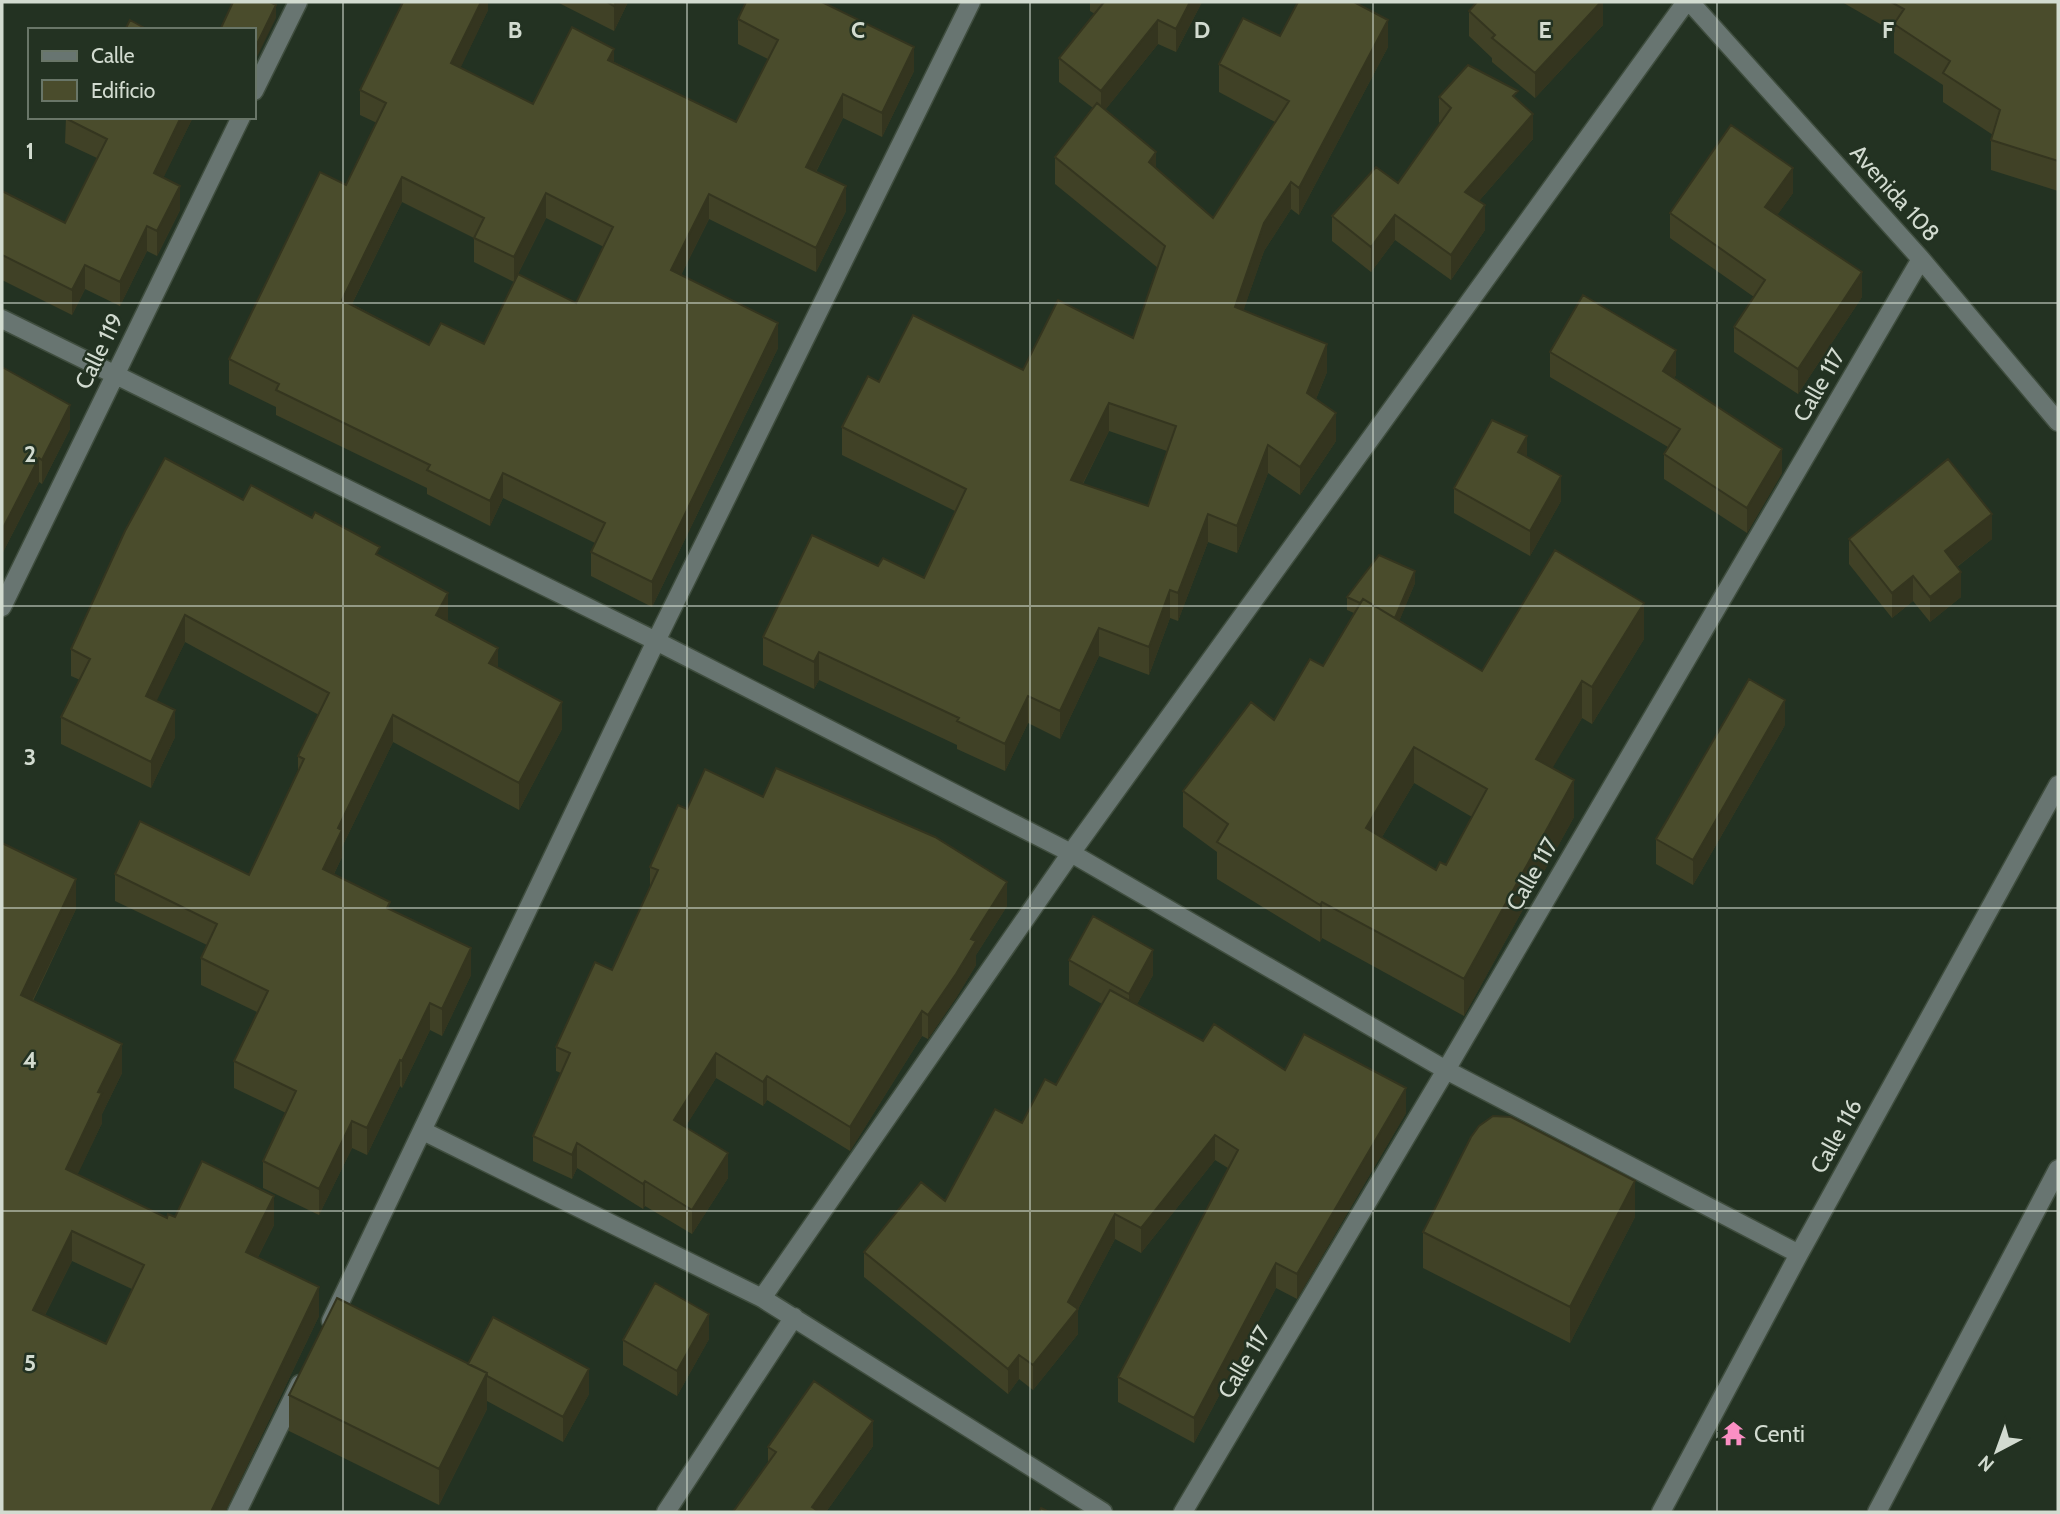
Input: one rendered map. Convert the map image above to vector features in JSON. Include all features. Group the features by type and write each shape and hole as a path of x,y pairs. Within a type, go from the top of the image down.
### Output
{"street":[{"path":"256,87 298,2"},
{"path":"321,1341 656,641 971,2"},
{"path":"762,1298 1070,853 1688,2"},
{"name":"Avenida 108","path":"1688,2 1921,259 2058,422"},
{"name":"Calle 119","path":"2,607 240,119"},
{"name":"Calle 117","path":"1183,1512 1446,1070 1921,259"},
{"path":"2,319 656,641 1070,853 1446,1070 1799,1254"},
{"name":"Calle 116","path":"1661,1512 1799,1254 2058,785"},
{"path":"423,1131 762,1298 1103,1512"},
{"path":"1877,1512 2058,1169"},
{"path":"666,1512 794,1317"},
{"path":"237,1512 309,1366"}],"building":[{"path":"233,2 270,2 276,5 256,46 256,28 221,28"},
{"path":"403,2 481,2 451,63 533,104 572,27 614,49 608,60 736,122 778,40 738,19 746,2 822,2 914,47 882,113 843,94 806,167 846,186 816,248 709,194 671,270 778,323 652,582 591,552 605,523 503,473 490,501 427,470 430,465 276,390 279,384 229,359 320,172 346,185 386,103 360,90","holes":["402,177 484,218 474,238 514,257 546,193 613,227 576,303 518,274 484,344 441,323 429,345 342,300"]},
{"path":"1104,2 1190,2 1176,29 1158,20 1101,91 1059,58"},
{"path":"1298,2 1354,2 1388,20 1299,188 1291,182 1264,223 1235,307 1327,344 1307,393 1336,413 1300,467 1268,445 1237,526 1208,514 1178,593 1170,590 1149,647 1099,628 1060,711 1028,696 1005,744 957,721 959,718 819,652 814,662 763,637 812,535 878,566 883,558 924,578 966,489 842,427 868,376 879,382 913,315 1023,370 1058,300 1133,338 1165,246 1055,157 1097,103 1156,152 1149,162 1213,218 1289,101 1219,64 1243,18 1280,36","holes":["1109,403 1176,426 1148,506 1071,480"]},
{"path":"1477,2 1601,2 1535,73 1492,38 1495,35 1469,11"},
{"path":"1891,2 2058,2 2058,161 1991,140 2000,110 1943,73 1950,61 1894,24 1904,9"},
{"path":"130,20 144,28 126,28"},
{"path":"1468,65 1518,91 1513,96 1533,114 1465,192 1485,205 1451,255 1395,215 1371,247 1332,216 1376,167 1398,183 1451,108 1439,97"},
{"path":"67,119 180,119 154,173 180,186 157,231 147,226 120,282 85,265 72,290 2,255 2,191 65,223 107,139"},
{"path":"1731,125 1793,168 1765,207 1862,272 1798,369 1734,327 1765,280 1670,213"},
{"path":"1583,295 1676,350 1663,371 1782,449 1747,508 1664,454 1680,429 1550,352"},
{"path":"2,367 70,405 2,530"},
{"path":"1492,420 1527,436 1518,452 1561,476 1530,531 1454,488"},
{"path":"165,458 243,500 251,485 312,518 315,512 380,547 376,554 448,593 436,615 498,648 489,663 562,702 519,783 393,715 338,828 342,830 323,869 390,902 387,908 471,948 442,1009 430,1003 367,1128 352,1121 319,1189 263,1161 296,1091 234,1061 268,991 201,958 217,924 115,874 140,821 249,875 304,759 298,756 329,693 185,615 146,696 175,710 151,762 61,717 90,659 71,649 125,531"},
{"path":"1948,459 1992,514 1945,551 1961,572 1930,597 1913,576 1892,593 1849,539"},
{"path":"1555,550 1644,603 1592,687 1582,681 1536,759 1574,780 1464,979 1322,902 1320,905 1217,842 1228,824 1183,791 1251,702 1274,720 1310,659 1323,666 1363,599 1482,671","holes":["1414,747 1487,789 1446,865 1440,862 1436,870 1366,828"]},
{"path":"1379,555 1415,571 1395,618 1363,599 1360,603 1347,597"},
{"path":"1749,679 1785,700 1693,860 1656,839"},
{"path":"776,768 935,837 1007,882 971,939 976,941 956,974 928,1015 922,1011 850,1127 767,1076 763,1082 716,1053 674,1120 728,1153 692,1210 645,1181 643,1184 577,1143 572,1155 533,1136 570,1053 556,1047 595,962 612,970 658,870 650,867 678,805 687,809 705,769 763,797"},
{"path":"2,843 76,879 21,995 122,1044 98,1092 102,1093 66,1169 167,1218 168,1214 175,1217 202,1161 274,1196 246,1252 319,1287 211,1512 2,1512","holes":["72,1231 144,1265 106,1344 33,1310"]},
{"path":"1093,916 1153,950 1129,994 1069,960"},
{"path":"1110,990 1203,1041 1214,1024 1285,1070 1304,1034 1406,1088 1297,1274 1276,1263 1194,1418 1118,1377 1238,1150 1215,1135 1141,1228 1115,1214 1068,1302 1078,1309 1033,1365 1019,1355 1008,1369 864,1252 921,1182 945,1201 995,1109 1022,1123 1045,1079 1056,1085"},
{"path":"1493,1116 1511,1117 1635,1181 1570,1307 1423,1232 1471,1137 1479,1126"},
{"path":"655,1283 709,1314 677,1371 623,1340"},
{"path":"337,1298 487,1373 439,1469 289,1395"},
{"path":"493,1317 589,1369 563,1417 468,1364"},
{"path":"814,1381 873,1421 812,1507 819,1512 733,1512 776,1452 768,1447"}],"place":[{"name":"Centi","path":"1734,1434"}]}
